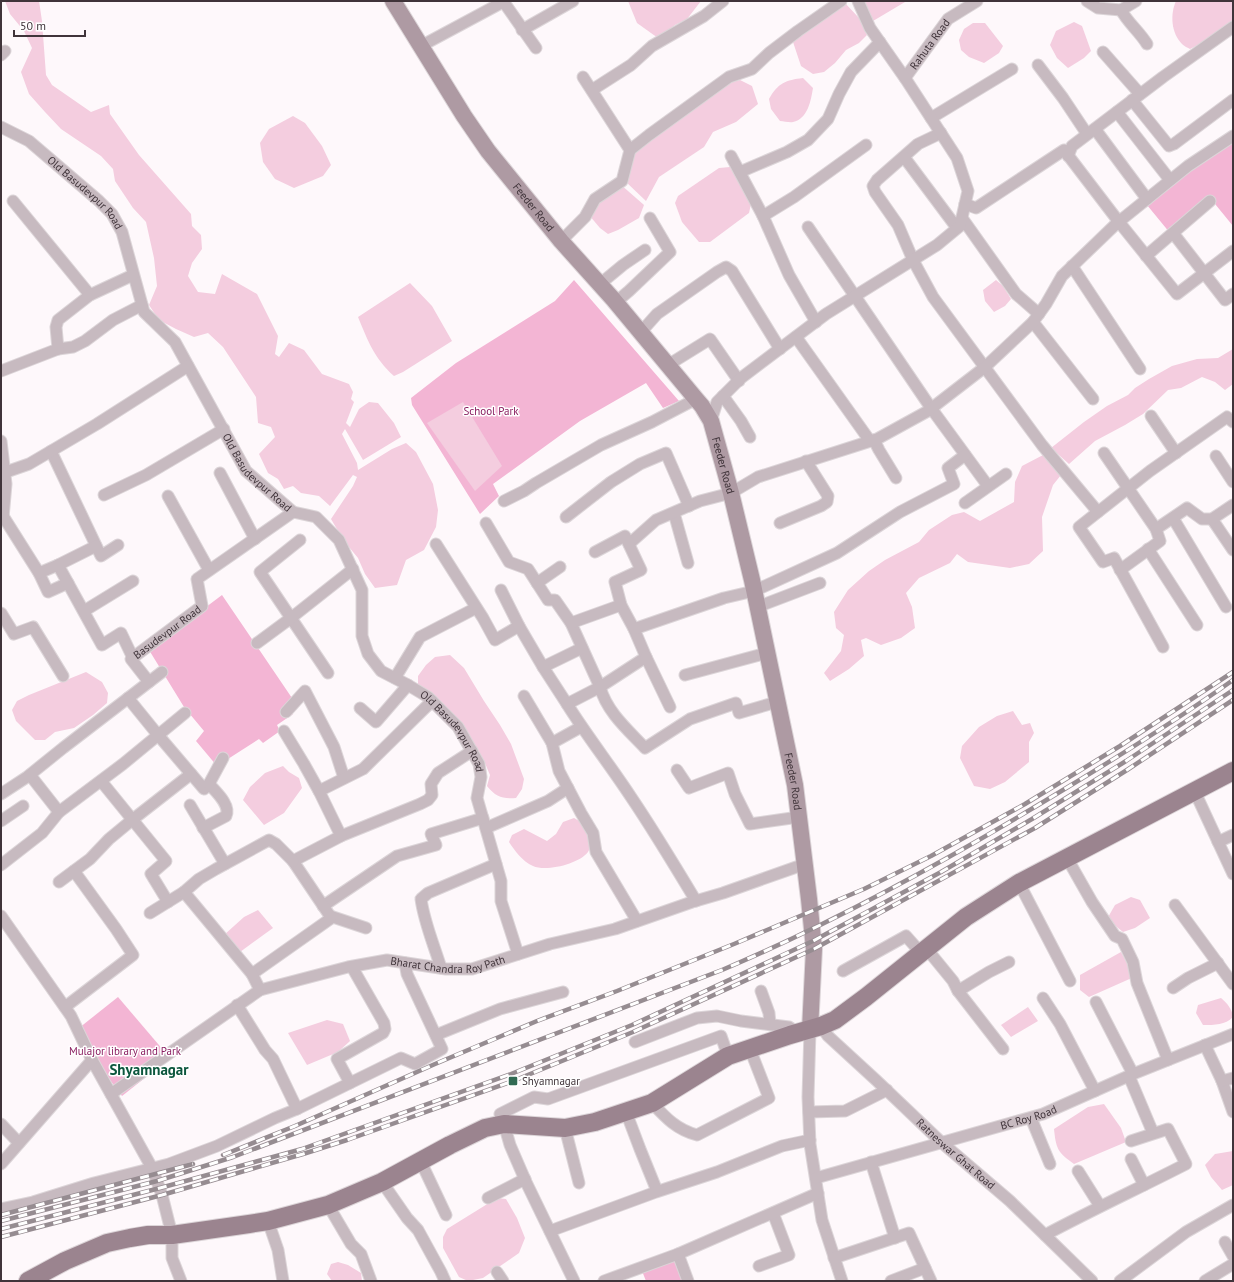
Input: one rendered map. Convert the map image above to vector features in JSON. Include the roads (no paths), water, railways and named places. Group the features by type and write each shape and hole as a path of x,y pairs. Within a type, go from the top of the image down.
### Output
{"main road":[{"path":"28,1281 65,1261 107,1243 136,1237 224,1228 268,1221 328,1205 382,1182 450,1145 486,1128 504,1124 565,1128 595,1122 652,1103 728,1056 810,1030 846,1013 966,917 1019,883 1194,790 1233,771"}],"street":[{"path":"421,46 503,1 536,48"},
{"path":"522,30 558,5 573,1"},
{"path":"592,90 631,65 652,46 704,16 724,1"},
{"path":"561,241 585,217 595,199 622,181 630,150 729,77 752,69 769,53 841,1"},
{"path":"711,421 717,402 739,381 826,314 937,245 959,223 968,191 957,158 905,78 870,28 858,1"},
{"name":"Rahuta Road","path":"905,78 948,19 977,1"},
{"path":"1087,1 1098,8 1121,10 1136,1"},
{"name":"Feeder Road","path":"395,2 464,116 488,151 561,241 641,332 702,406 711,421 731,493 758,607 795,785 814,949 810,1030"},
{"path":"1121,10 1125,18 1141,35 1147,44"},
{"path":"1068,156 1072,146 1136,97 1233,27"},
{"path":"740,172 787,152 808,140 828,119 851,72 880,42"},
{"path":"1103,52 1169,146 1174,144 1233,100"},
{"path":"1038,65 1063,98 1147,199"},
{"path":"931,118 1012,68"},
{"path":"583,77 630,150"},
{"path":"1116,112 1170,180"},
{"name":"Old Basudevpur Road","path":"1,127 29,141 112,214 122,232 144,312 175,342 246,470 293,512 316,517 339,540 362,590 362,636 368,654 381,671 428,697 458,727 479,764 481,777 478,798 501,881 501,901 518,954"},
{"path":"941,133 918,144 877,180 873,186 875,192 898,225 933,297 1042,445 1098,512"},
{"path":"629,544 656,520 700,502 731,493 758,477 872,441 931,408 985,366 1036,318 1062,276 1119,222 1188,166 1233,136"},
{"path":"763,216 794,197 866,145"},
{"path":"965,204 976,208 1064,150 1177,294 1233,251"},
{"path":"731,156 763,216 789,275 816,322"},
{"path":"904,157 1036,318 1093,399"},
{"path":"13,201 90,295"},
{"path":"1146,256 1210,201"},
{"path":"616,302 670,252 650,218"},
{"path":"808,227 931,408 988,486"},
{"path":"1172,233 1225,300 1233,294"},
{"path":"600,284 623,265 646,250"},
{"path":"1072,266 1140,369"},
{"path":"641,332 657,314 726,267 732,271 780,349"},
{"path":"58,349 56,327 58,320 90,295 133,275"},
{"path":"1,370 58,349 73,347 85,341 113,320 142,305"},
{"path":"796,337 879,450 896,478"},
{"path":"668,365 710,339 739,381"},
{"path":"6,472 22,467 51,451 97,424 188,366"},
{"path":"724,396 742,421 750,437"},
{"path":"504,501 524,491 601,445 652,422 696,399"},
{"path":"1150,416 1176,453"},
{"path":"1163,647 1114,558 1103,562 1079,527 1227,416 1233,422"},
{"path":"104,495 146,475 224,429"},
{"path":"1,441 6,472 2,518 39,574 48,592 68,583"},
{"path":"51,451 101,556 118,545"},
{"path":"566,517 611,482 640,464 666,453 689,506"},
{"path":"1104,453 1156,529 1160,540 1120,570"},
{"path":"634,629 712,602 754,591 837,553 900,512 954,484 948,468 965,455"},
{"path":"1216,456 1233,482"},
{"path":"780,523 821,506 827,502 828,496 806,461"},
{"path":"220,473 255,539"},
{"path":"965,503 1006,474"},
{"path":"168,496 209,570"},
{"path":"1156,529 1187,508 1202,519 1212,519 1233,505"},
{"name":"Basudevpur Road","path":"149,682 132,659 202,606 197,579 293,512"},
{"path":"674,512 688,563"},
{"path":"1172,518 1226,608"},
{"path":"1212,519 1233,550"},
{"path":"486,523 509,562 528,569 548,600 555,600 571,623 600,687 603,697 612,712 644,748 690,719 736,703 739,713 778,702"},
{"path":"595,552 625,536 629,544 641,570 615,582 621,605 634,629 670,707"},
{"path":"300,540 260,572 328,673"},
{"path":"436,544 495,640 519,626"},
{"path":"39,574 96,546"},
{"path":"1148,549 1197,625"},
{"path":"58,565 102,645 121,633 133,658"},
{"path":"538,583 560,567"},
{"path":"257,643 353,569"},
{"path":"84,611 133,581"},
{"path":"758,607 820,583"},
{"path":"501,590 519,626 543,667 581,726 631,797 696,901"},
{"path":"571,623 621,605"},
{"path":"395,678 420,637 476,608"},
{"path":"1,613 14,634 33,628 63,676"},
{"path":"543,667 582,648"},
{"path":"685,675 767,653"},
{"path":"567,704 600,687 646,657"},
{"path":"1,794 30,775 162,672"},
{"path":"360,708 376,722 408,685"},
{"path":"286,712 305,691 334,747 344,778"},
{"path":"524,696 552,743 559,771 581,813 594,833 596,852 637,921"},
{"path":"128,698 204,789 209,784 223,758"},
{"path":"319,791 363,769 432,701"},
{"path":"1,865 42,833 59,812 185,713"},
{"path":"552,743 581,726"},
{"path":"284,731 319,791 342,836"},
{"path":"293,861 342,836 428,800 432,795 431,784 438,773 472,751"},
{"path":"677,770 689,788 728,773 735,794 750,824 799,817"},
{"path":"59,882 90,859 109,839 191,774"},
{"path":"30,775 59,812"},
{"path":"100,781 166,861 151,874 168,902"},
{"path":"203,828 226,816 228,812 227,806 209,784"},
{"path":"323,906 397,856 436,845 432,834 485,823 548,801 568,788"},
{"path":"1194,790 1233,874"},
{"path":"190,805 225,864"},
{"path":"1,821 23,806"},
{"path":"1218,842 1233,835"},
{"path":"150,913 184,892 199,879 269,840 276,844 293,861 330,916 366,928"},
{"path":"1068,858 1092,902 1115,936 1122,939 1134,962 1137,983 1168,1060"},
{"path":"441,968 422,907 422,899 428,892 496,864"},
{"name":"Bharat Chandra Roy Path","path":"111,1094 260,990 352,967 387,960 446,969 472,969 550,944 615,929 805,864"},
{"path":"65,1007 133,956 116,929 74,871"},
{"path":"1019,883 1070,981"},
{"path":"184,892 252,974 260,990"},
{"path":"1175,905 1233,984"},
{"path":"1,916 71,1016 92,1060 152,1168 162,1195 172,1234 172,1258 181,1281"},
{"path":"252,974 328,921 330,916"},
{"path":"843,971 906,936 924,950 953,981 958,991 1003,1049"},
{"path":"958,991 1009,962"},
{"path":"1,1209 33,1202 94,1183 169,1164 217,1146 401,1058 415,1064 442,1049 407,974 405,963"},
{"path":"1173,988 1188,978 1218,963"},
{"path":"350,1083 337,1059 383,1033 386,1029 352,967"},
{"path":"761,991 769,1013 770,1024"},
{"path":"436,1035 500,1009 563,992"},
{"path":"1043,998 1060,1024 1095,1091"},
{"path":"1096,1002 1131,1075 1153,1133"},
{"path":"237,1005 265,1050 273,1059 297,1109"},
{"path":"635,1042 697,1018 717,1016 740,1021 810,1030 808,1097 810,1140 822,1220 842,1281"},
{"name":"Ratneswar Ghat Road","path":"810,1030 828,1036 941,1142 1010,1201 1092,1281"},
{"name":"BC Roy Road","path":"816,1178 1043,1114 1131,1075 1233,1034"},
{"path":"574,1281 525,1179 510,1145 500,1114 534,1097 548,1100 721,1036 728,1056"},
{"path":"1206,1045 1228,1080 1233,1112"},
{"path":"652,1103 677,1128 687,1133 697,1135 769,1098 750,1049"},
{"path":"1,1164 92,1060"},
{"path":"809,1112 845,1111 887,1090"},
{"path":"626,1112 657,1191"},
{"path":"1031,1118 1050,1164"},
{"path":"1,1124 19,1143"},
{"path":"565,1128 580,1183"},
{"path":"1045,1235 1186,1164 1168,1129 1131,1141"},
{"path":"550,1231 657,1191 716,1172 782,1146 810,1140"},
{"path":"1131,1159 1144,1185"},
{"path":"421,1162 446,1215"},
{"path":"871,1162 895,1238"},
{"path":"1078,1171 1100,1206"},
{"path":"488,1198 525,1179"},
{"path":"382,1182 406,1218 418,1230 445,1281"},
{"path":"604,1281 678,1254 818,1193"},
{"path":"328,1205 351,1244 361,1254 371,1281"},
{"path":"1120,1281 1186,1232 1233,1205"},
{"path":"759,1266 789,1255 773,1213"},
{"path":"268,1221 278,1250 283,1281"},
{"path":"834,1258 909,1233 931,1281"},
{"path":"1225,1242 1233,1256"},
{"path":"678,1254 688,1281"},
{"path":"1205,1281 1233,1264"},
{"path":"891,1281 926,1268"}],"railway":[{"path":"223,1155 295,1126 537,1021 734,944 864,889 931,856 1025,804 1120,746 1233,672"},
{"path":"1,1221 157,1181 233,1157 722,970 766,951 853,909 1022,815 1106,764 1233,680"},
{"path":"1,1229 160,1188 302,1149 511,1074 632,1025 813,941 941,872 1032,819 1126,761 1233,690"},
{"path":"1,1237 162,1195 347,1140 513,1081 633,1032 814,949 1035,828 1127,770 1233,700"},
{"path":"1,1215 193,1164"}],"place":[{"name":"Shyamnagar","path":"513,1081"}],"district":[{"name":"Shyamnagar","path":"149,1069"}],"park label":[{"name":"School Park","path":"491,411"},
{"name":"Mulajor library and Park","path":"125,1051"}]}
